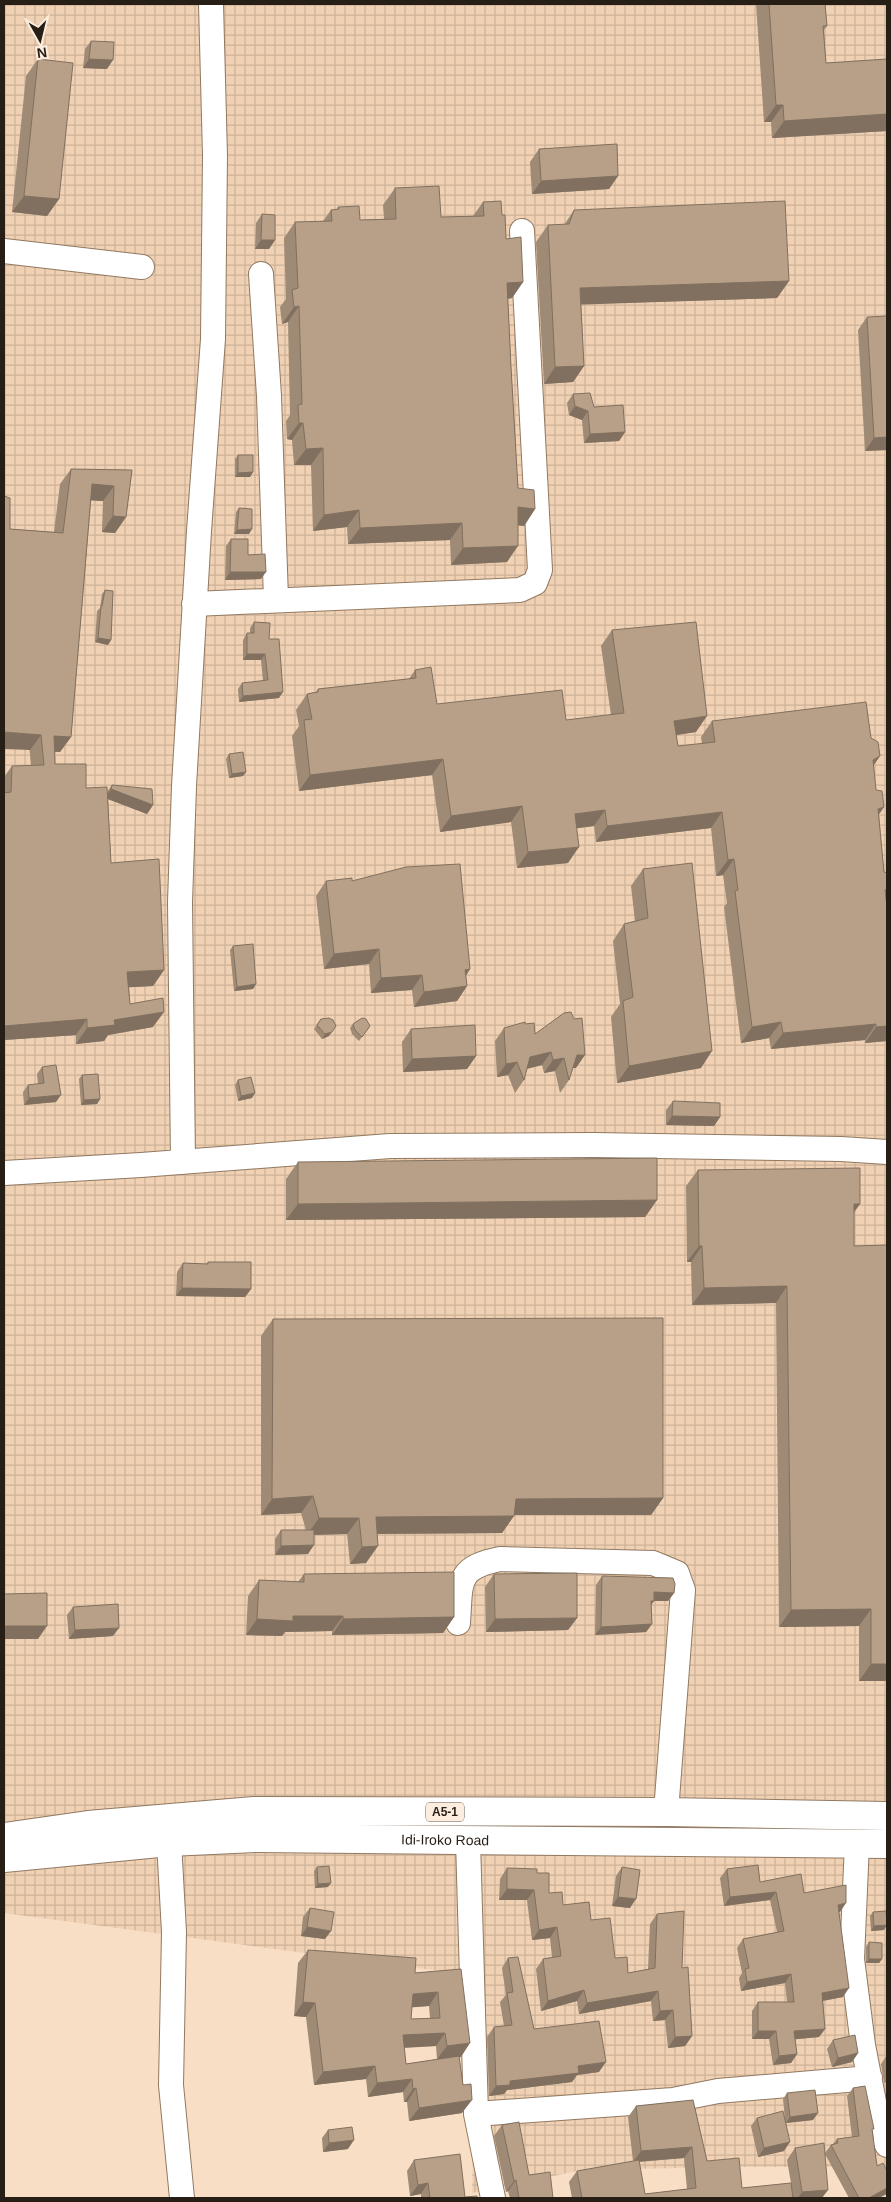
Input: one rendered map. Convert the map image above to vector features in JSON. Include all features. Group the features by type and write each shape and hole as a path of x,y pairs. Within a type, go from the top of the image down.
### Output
{"highway":[{"name":"A5-1","path":"4,1837 88,1825 254,1811 666,1812 887,1816"},
{"name":"Idi-Iroko Road","path":"4,1858 169,1842 256,1838 887,1844"}],"street":[{"path":"183,1162 180,902 184,786 194,604 213,339 214,156 211,4"},
{"path":"194,604 520,590 536,583 540,570 522,231"},
{"path":"4,251 142,267"},
{"path":"262,274 269,396 276,599"},
{"path":"4,1173 183,1162 390,1146 603,1145 841,1149 887,1152"},
{"path":"458,1623 462,1580 477,1564 500,1559 653,1563 677,1573 683,1590 666,1812"},
{"path":"468,1841 476,2114 493,2198"},
{"path":"169,1842 174,1932 171,2086 182,2198"},
{"path":"857,1843 852,1959 863,2045 878,2128 887,2145"},
{"path":"476,2114 673,2100 718,2091 870,2078"}],"shaded area":[{"path":"4,4 887,4 887,2167 731,2167 582,2170 472,2193 475,2040 463,1974 4,1913"}],"building":[{"path":"769,4 825,4 827,26 823,26 826,63 887,59 887,114 784,121 783,105 776,105"},
{"path":"91,41 114,42 113,60 89,59"},
{"path":"38,59 73,63 59,199 24,196"},
{"path":"617,144 618,176 541,181 539,149"},
{"path":"439,186 441,217 484,216 483,202 501,201 502,215 505,215 506,239 521,237 523,282 507,283 511,367 518,488 534,490 535,509 518,507 518,546 463,548 462,523 360,528 359,510 324,515 323,448 306,449 303,423 299,423 298,405 302,404 299,306 294,307 292,290 298,288 295,222 332,221 331,210 339,209 338,207 359,206 360,220 396,219 395,188"},
{"path":"785,201 789,281 580,288 584,366 555,367 548,225 569,224 574,210"},
{"path":"262,214 275,215 275,240 261,240"},
{"path":"887,316 887,437 874,438 867,317"},
{"path":"590,393 594,407 623,405 625,432 590,434 588,411 575,406 573,394"},
{"path":"238,455 253,455 253,472 238,473"},
{"path":"71,469 132,470 126,517 113,516 114,486 92,484 71,737 54,736 55,764 86,764 86,788 107,787 111,863 159,859 164,970 127,972 130,1004 163,998 164,1012 114,1020 115,1025 87,1028 87,1019 4,1026 4,793 11,792 12,766 44,765 41,735 4,732 4,496 10,498 10,529 63,533"},
{"path":"239,508 252,509 252,529 237,530"},
{"path":"231,539 248,539 248,555 265,554 266,572 230,572"},
{"path":"105,590 113,591 111,640 98,638 101,607"},
{"path":"254,622 270,623 269,639 279,639 283,692 243,696 242,683 268,680 265,654 247,654 247,633 254,633"},
{"path":"696,622 707,716 674,721 678,746 715,742 712,721 866,702 871,738 878,742 880,756 873,760 876,790 882,791 884,807 878,809 884,872 887,873 887,889 885,890 887,907 887,1026 876,1027 876,1024 783,1033 781,1022 752,1027 735,891 738,890 734,859 728,860 722,812 607,826 605,810 575,814 579,847 528,852 522,806 451,816 443,759 310,775 304,720 312,719 307,694 318,692 318,689 416,678 415,670 431,667 437,704 562,690 566,720 624,713 612,630"},
{"path":"243,752 246,772 232,774 229,754"},
{"path":"112,785 152,789 153,805 111,789"},
{"path":"692,863 712,1051 629,1066 623,1001 633,997 624,924 648,918 643,869"},
{"path":"460,864 470,969 465,970 467,986 424,992 422,975 381,978 379,949 334,954 326,881 352,878 352,881 406,867"},
{"path":"253,944 256,984 237,987 233,946"},
{"path":"571,1012 574,1019 582,1018 585,1055 577,1055 569,1080 564,1058 553,1060 551,1052 530,1057 524,1080 517,1062 506,1064 504,1028 525,1022 525,1024 534,1023 535,1034 564,1013"},
{"path":"329,1018 333,1020 336,1026 332,1032 325,1034 317,1025 321,1019"},
{"path":"362,1018 366,1019 370,1026 362,1037 355,1030 353,1024"},
{"path":"475,1025 476,1056 412,1059 411,1029"},
{"path":"56,1065 61,1095 29,1098 28,1085 44,1083 42,1067"},
{"path":"98,1074 100,1099 84,1100 82,1075"},
{"path":"251,1077 255,1093 241,1096 238,1080"},
{"path":"673,1101 720,1103 720,1117 672,1116"},
{"path":"657,1158 657,1200 298,1204 298,1162"},
{"path":"860,1168 860,1204 854,1204 854,1246 887,1245 887,1664 871,1664 871,1609 791,1610 787,1286 704,1288 702,1246 699,1246 698,1170"},
{"path":"208,1262 251,1262 251,1289 182,1288 183,1263 208,1264"},
{"path":"663,1318 663,1498 516,1499 514,1516 376,1517 378,1546 362,1547 359,1518 319,1518 313,1496 272,1499 273,1319"},
{"path":"281,1530 314,1530 314,1545 281,1546"},
{"path":"454,1572 454,1617 343,1619 343,1616 293,1616 293,1621 257,1619 259,1580 304,1582 304,1574"},
{"path":"577,1573 577,1618 495,1619 494,1574"},
{"path":"602,1576 673,1578 675,1584 674,1593 654,1592 654,1601 651,1601 652,1624 601,1627"},
{"path":"47,1593 47,1626 4,1626 4,1594"},
{"path":"118,1604 119,1628 75,1630 73,1607"},
{"path":"758,1865 760,1882 801,1874 804,1893 846,1885 846,1903 838,1905 849,1988 822,1993 825,2029 794,2031 797,2054 779,2056 776,2031 758,2031 758,2002 794,2002 791,1974 747,1982 745,1969 749,1968 743,1939 784,1931 776,1892 730,1897 727,1869"},
{"path":"329,1866 331,1883 318,1884 317,1867"},
{"path":"622,1867 640,1870 636,1899 618,1897"},
{"path":"507,1868 537,1869 537,1873 549,1873 549,1893 562,1892 563,1905 589,1902 591,1920 610,1918 615,1958 627,1957 628,1973 655,1968 657,1914 684,1911 682,1968 688,1967 692,2036 675,2037 673,2010 660,2011 658,1991 587,2003 584,1990 548,2001 543,1959 561,1956 557,1927 539,1930 534,1890 507,1889"},
{"path":"310,1908 334,1912 331,1931 307,1927"},
{"path":"886,1911 887,1925 874,1926 873,1912"},
{"path":"869,1942 882,1943 882,1959 869,1959"},
{"path":"308,1950 416,1958 415,1973 461,1969 470,2043 447,2046 445,2033 403,2035 406,2064 459,2056 463,2085 471,2084 472,2100 419,2108 416,2088 413,2089 412,2079 377,2083 375,2066 323,2072 315,2003 303,2002","holes":["438,1992 440,2018 411,2019 413,1994"]},
{"path":"518,1957 534,2029 599,2021 606,2062 578,2066 579,2073 510,2081 510,2085 496,2086 494,2027 512,2025 507,1993 513,1992 508,1958"},
{"path":"855,2035 858,2053 838,2058 833,2040"},
{"path":"865,2086 874,2129 872,2129 877,2166 883,2163 887,2171 887,2188 869,2198 859,2198 831,2145 838,2143 837,2139 859,2136 853,2088"},
{"path":"815,2090 818,2113 790,2117 787,2093"},
{"path":"693,2100 707,2161 739,2158 742,2188 791,2183 793,2198 582,2198 577,2171 639,2160 645,2194 696,2188 692,2147 641,2151 636,2106"},
{"path":"783,2111 790,2142 764,2148 757,2118"},
{"path":"519,2122 529,2175 550,2172 553,2198 519,2198 502,2125"},
{"path":"352,2127 354,2140 329,2143 328,2130"},
{"path":"824,2143 828,2190 802,2192 795,2148"},
{"path":"460,2154 465,2197 477,2196 477,2198 430,2198 428,2183 418,2185 414,2160"}]}
